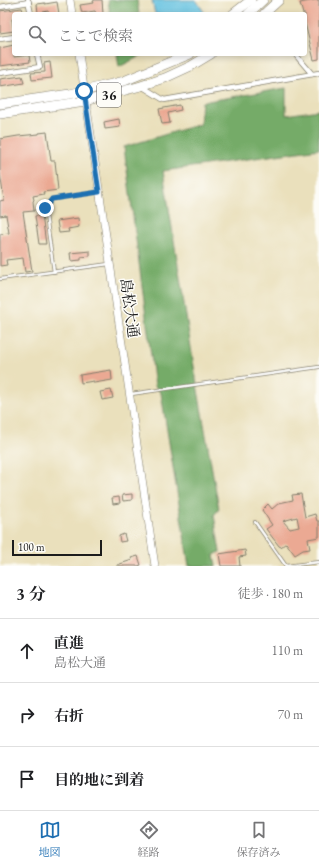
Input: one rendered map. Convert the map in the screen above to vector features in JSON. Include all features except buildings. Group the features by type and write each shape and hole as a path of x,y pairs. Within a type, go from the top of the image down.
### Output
{"highway":[{"path":"236,12 251,0"},
{"path":"250,12 263,0"},
{"path":"266,12 279,0"},
{"path":"159,67 173,56"},
{"name":"36","path":"0,104 70,94 124,81 185,56"},
{"name":"36","path":"0,114 86,101 141,86 165,78 191,66 208,56"}],"street":[{"path":"70,0 72,12"},
{"path":"0,7 29,1 31,12"},
{"path":"0,39 12,37"},
{"path":"0,73 40,67 37,56"},
{"name":"島松大通","path":"79,56 154,566"},
{"path":"297,56 312,74"},
{"path":"141,86 164,100 319,73"}],"lane":[{"path":"54,272 45,208 52,199 99,192"},
{"path":"0,279 110,264"},
{"path":"129,394 319,367"},
{"path":"255,522 286,566 319,562"}],"green space":[{"path":"108,0 137,0 139,12 110,12"},
{"path":"117,56 140,56 119,67"},
{"path":"286,88 286,115 319,110 319,149 163,171 196,379 219,509 214,515 220,552 214,555 216,566 189,566 161,393 155,386 124,147 200,124 202,102"}],"water":[{"path":"152,0 196,0 204,12 155,12"}],"route":[{"path":"45,208 52,199 99,192 84,91"}]}
